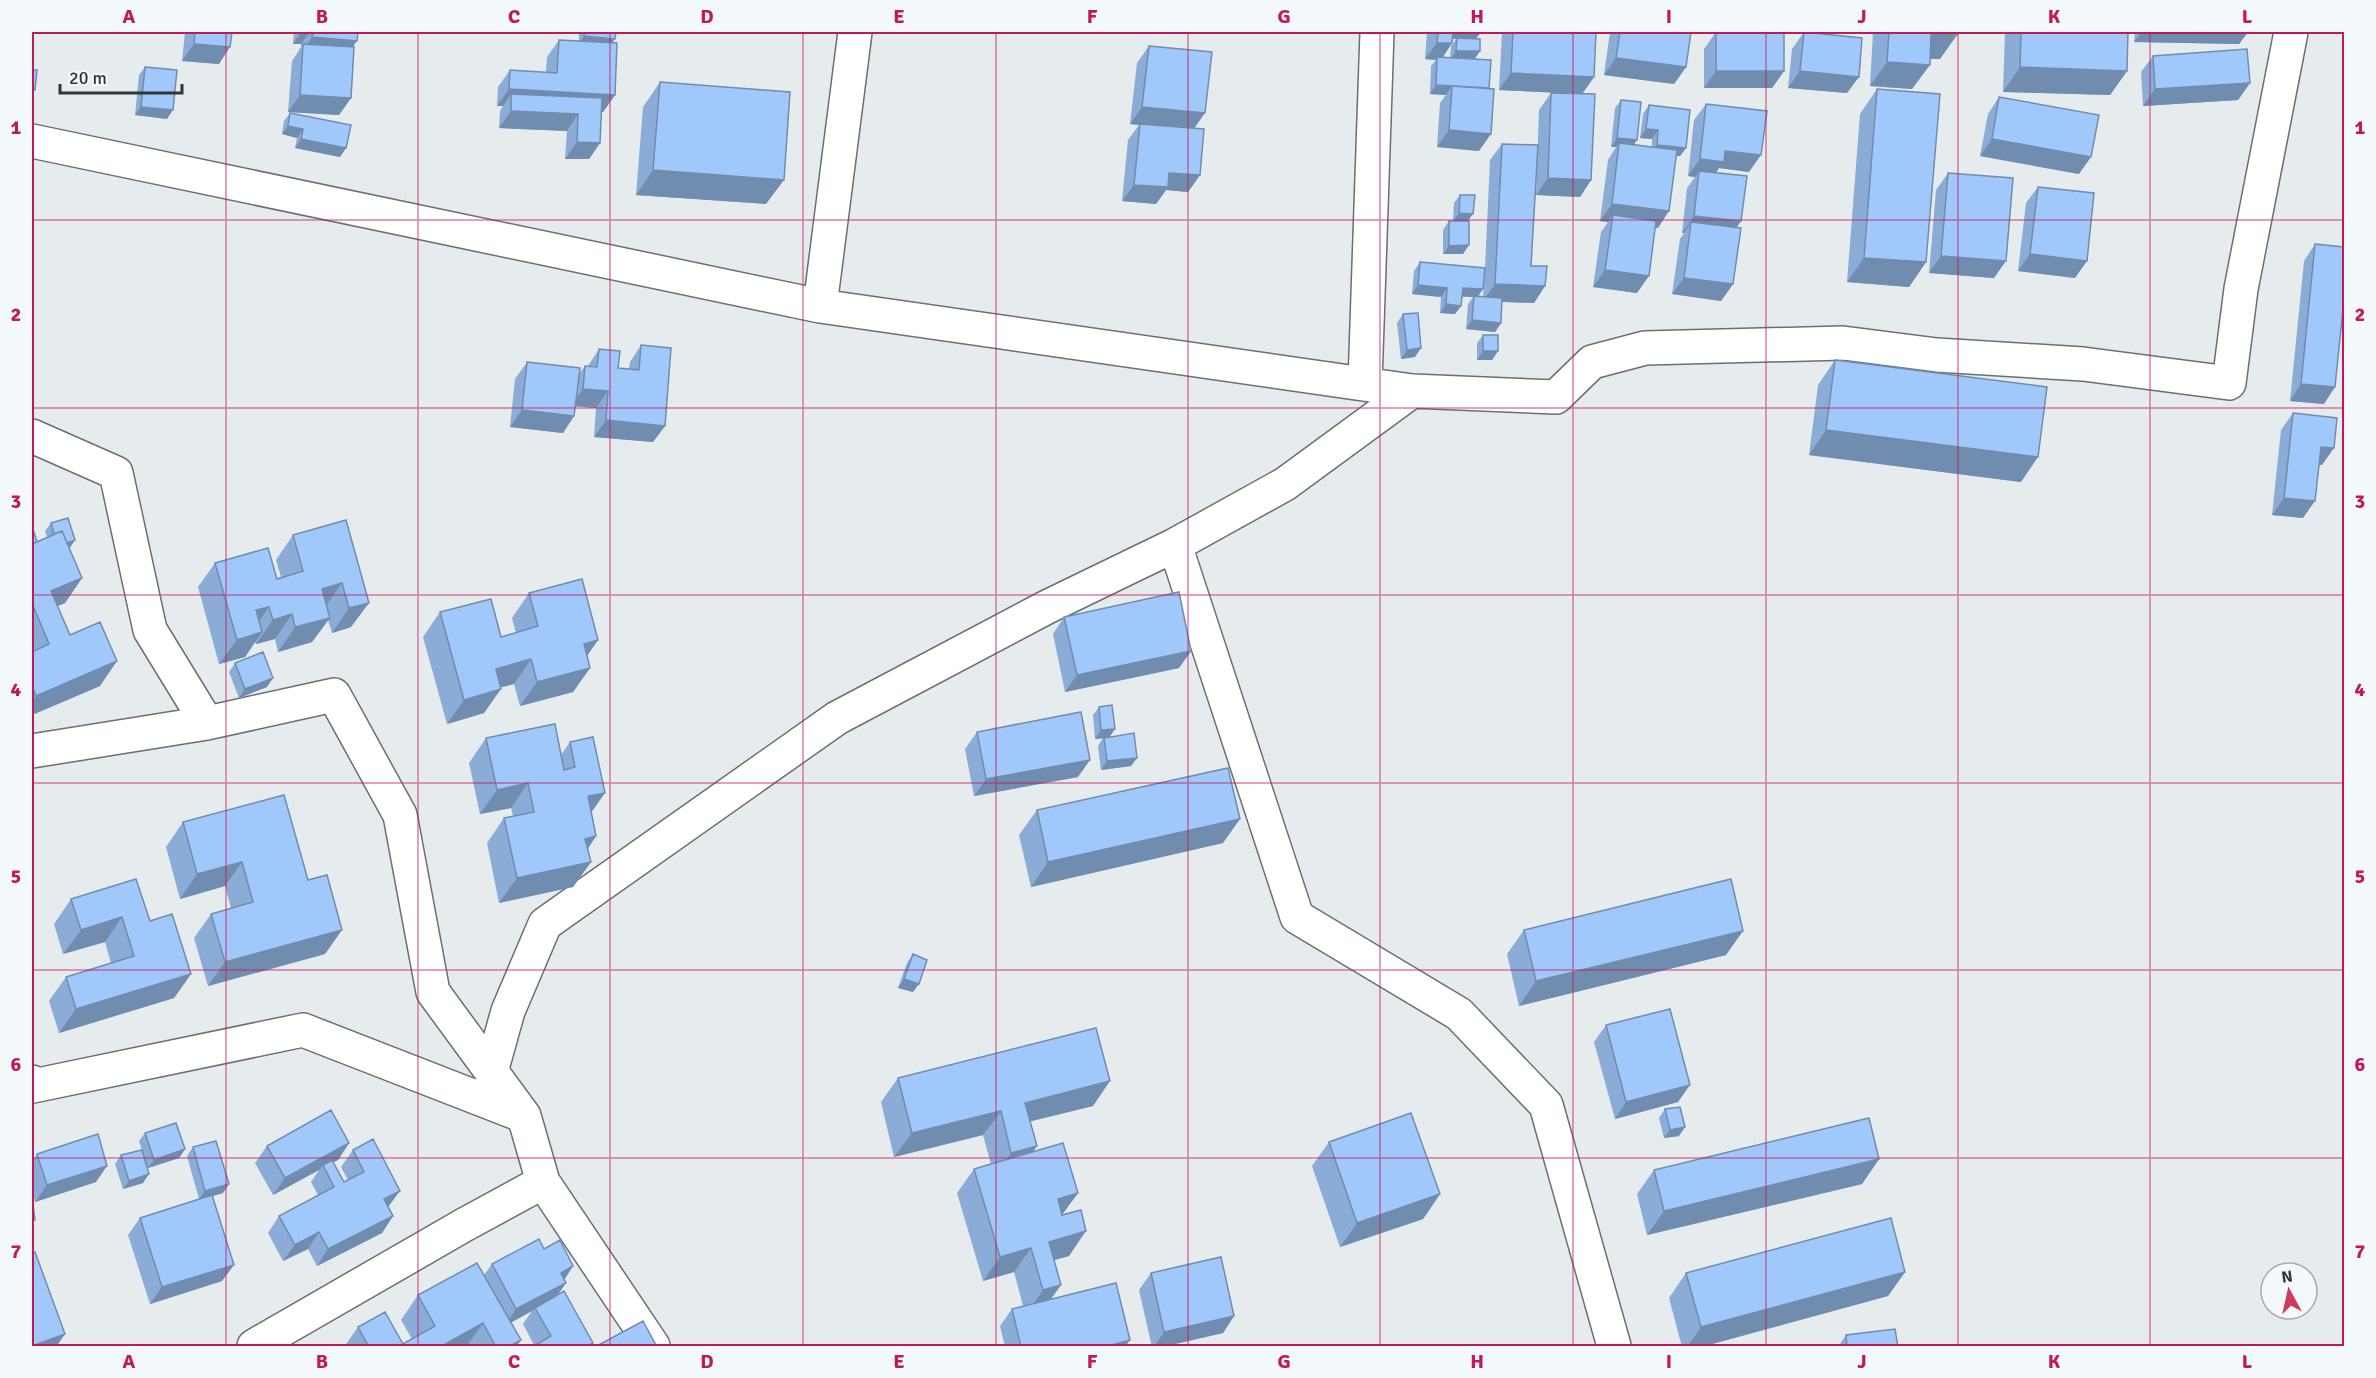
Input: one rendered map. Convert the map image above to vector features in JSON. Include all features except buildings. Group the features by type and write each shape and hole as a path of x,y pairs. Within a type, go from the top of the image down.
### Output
{"street":[{"path":"820,306 855,32"},
{"path":"1365,383 1377,32"},
{"path":"32,141 820,306 1412,391 1556,397 1592,362 1645,348 1843,343 1937,355 2083,364 2229,383 2241,290 2291,32"},
{"path":"491,1072 508,1011 545,924 837,718 1047,607 1175,545 1286,484 1412,391"},
{"path":"32,436 116,472 150,630 207,723"},
{"path":"1175,545 1297,917 1459,1014 1546,1106 1614,1347"},
{"path":"32,751 207,723 334,695 400,814 433,992 524,1116 543,1182 653,1347"},
{"path":"32,1082 33,1086 303,1030 524,1116"},
{"path":"254,1347 464,1224 543,1182"}]}
